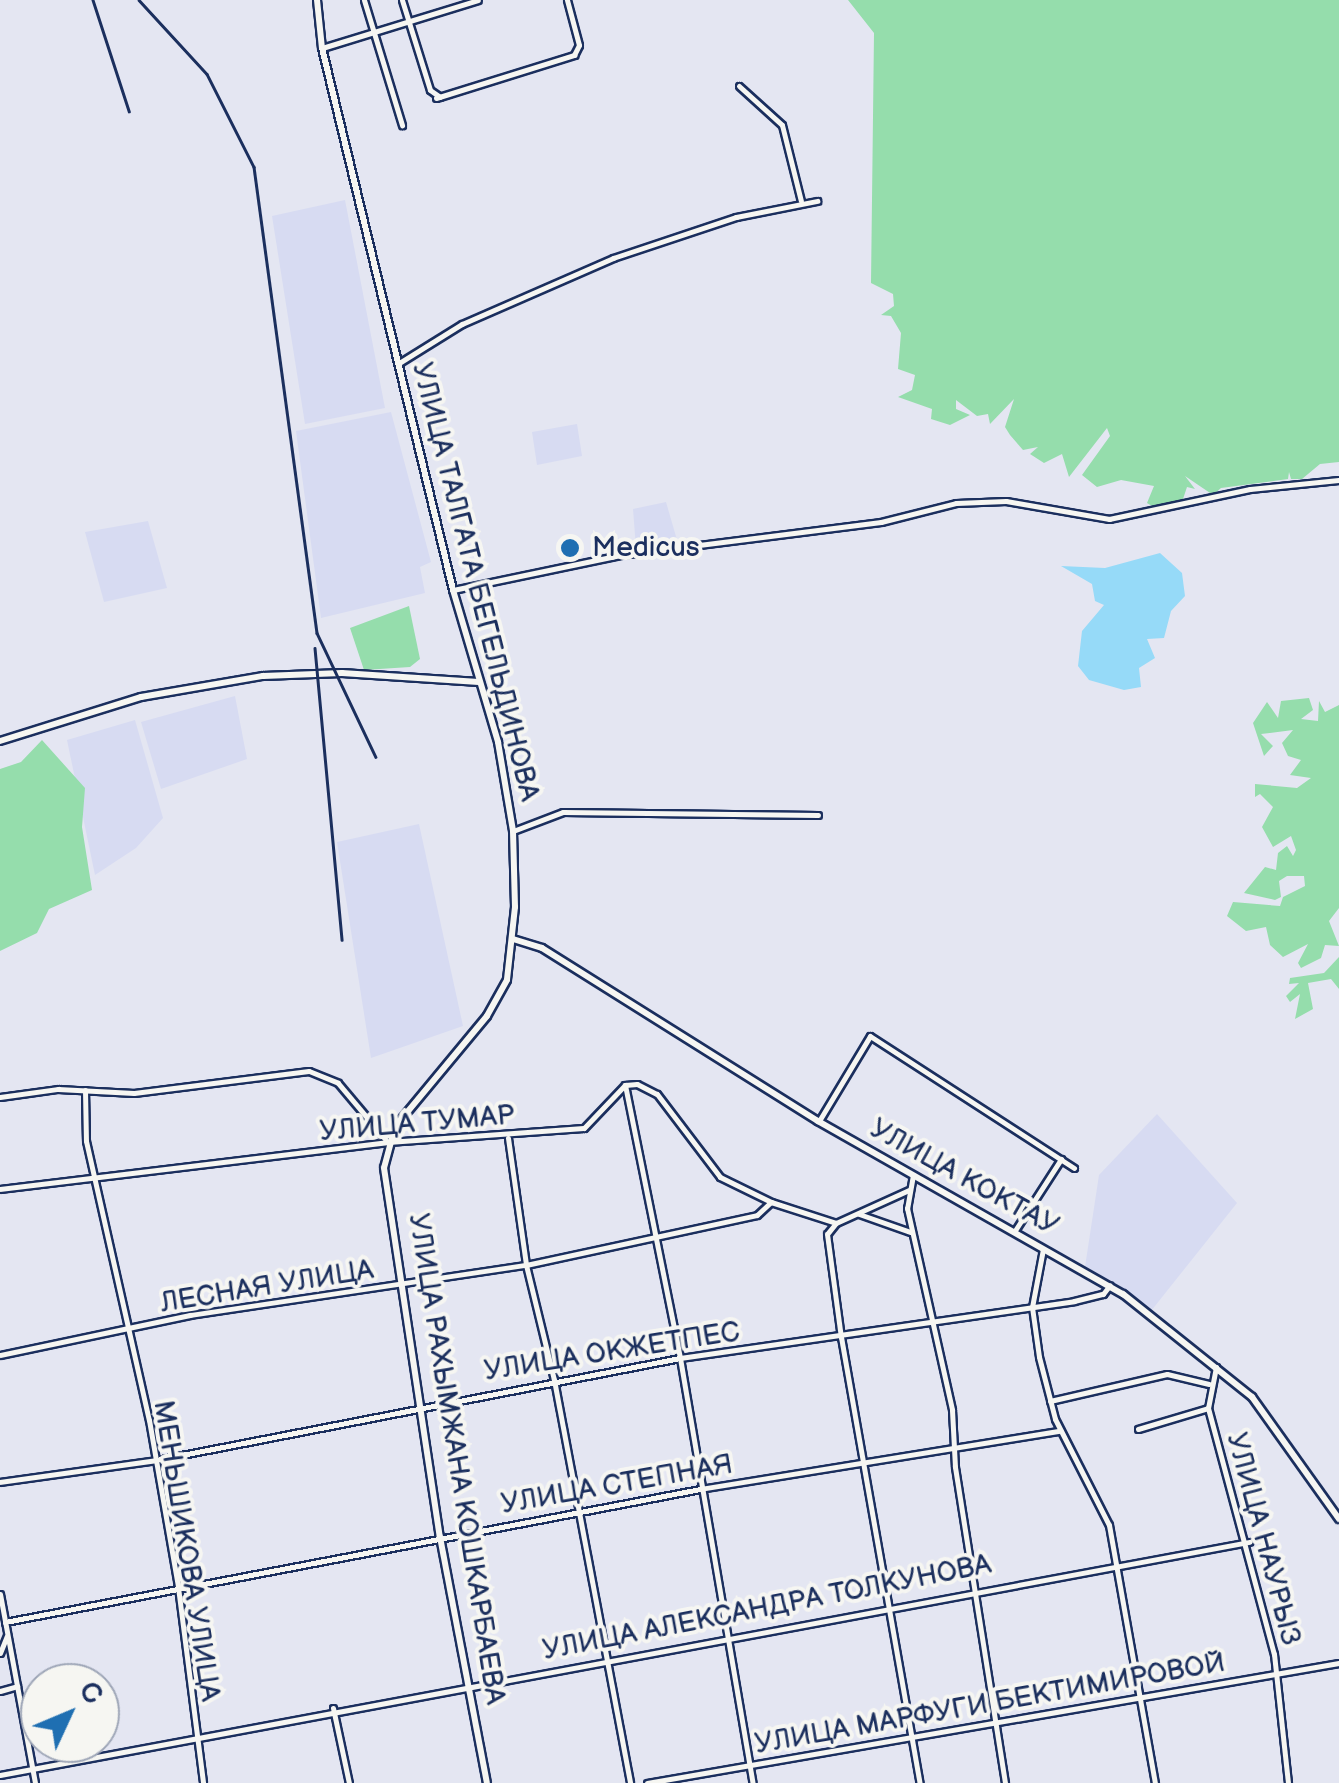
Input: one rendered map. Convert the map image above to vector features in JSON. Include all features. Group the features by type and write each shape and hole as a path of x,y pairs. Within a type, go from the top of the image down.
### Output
{"street":[{"name":"УЛИЦА ТАЛГАТА БЕГЕЛЬДИНОВА","path":"317,0 322,48 396,365 479,682 513,831 513,939 502,994 388,1142"},
{"path":"364,0 402,125"},
{"path":"402,0 430,90 438,98 574,55 580,45 567,0"},
{"path":"322,48 478,0"},
{"path":"739,86 782,125 801,202"},
{"path":"396,365 462,324 613,258 801,202 817,201"},
{"path":"452,590 620,555 881,522 983,500 1108,520 1264,486 1339,480"},
{"path":"0,741 141,698 262,676 342,673 479,682"},
{"path":"513,831 563,812 818,815"},
{"name":"УЛИЦА КОКТАУ","path":"513,939 542,948 818,1121 1110,1285 1252,1397 1339,1519"},
{"path":"818,1121 870,1036 1074,1168"},
{"path":"0,1097 85,1090 134,1093 309,1071 338,1083 388,1142"},
{"path":"753,1783 680,1358 625,1085 657,1094 720,1177 771,1202 836,1223"},
{"name":"УЛИЦА ТУМАР","path":"0,1189 388,1142 508,1138 584,1128 625,1085"},
{"name":"МЕНЬШИКОВА УЛИЦА","path":"85,1090 93,1178 124,1332 156,1460 178,1587 203,1783"},
{"path":"508,1138 526,1265 554,1380 610,1657 630,1783"},
{"name":"УЛИЦА РАХЫМЖАНА КОШКАРБАЕВА","path":"388,1142 384,1168 405,1286 440,1537 487,1783"},
{"path":"1014,1232 1061,1158"},
{"path":"913,1175 909,1190 912,1233 955,1449 1005,1783"},
{"path":"909,1190 836,1223 827,1234 841,1336 920,1783"},
{"name":"ЛЕСНАЯ УЛИЦА","path":"0,1355 124,1332 190,1315 526,1265 757,1215 771,1202"},
{"path":"856,1214 912,1233"},
{"path":"1043,1249 1032,1307 1050,1401 1060,1431 1109,1525 1155,1783"},
{"name":"УЛИЦА ОКЖЕТПЕС","path":"0,1482 156,1460 422,1404 680,1358 1096,1297 1110,1285"},
{"name":"УЛИЦА НАУРЫЗ","path":"1216,1367 1208,1408 1248,1542 1276,1676 1288,1783"},
{"path":"1050,1401 1167,1374 1210,1384"},
{"path":"1138,1429 1208,1408"},
{"name":"УЛИЦА СТЕПНАЯ","path":"5,1622 700,1489 1060,1431"},
{"name":"УЛИЦА АЛЕКСАНДРА ТОЛКУНОВА","path":"0,1775 196,1740 333,1708 1248,1542"},
{"path":"0,1594 35,1783"},
{"path":"0,1654 8,1634"},
{"name":"УЛИЦА МАРФУГИ БЕКТИМИРОВОЙ","path":"647,1783 1339,1663"},
{"path":"0,1690 18,1686"},
{"path":"333,1708 349,1783"}],"shaded area":[{"path":"345,200 385,408 305,424 272,216"},
{"path":"391,412 431,562 420,567 425,593 321,618 296,431"},
{"path":"577,424 582,456 537,465 532,432"},
{"path":"666,502 677,540 636,548 633,509"},
{"path":"148,521 167,588 104,602 85,532"},
{"path":"235,696 247,759 161,789 141,722"},
{"path":"135,720 163,818 136,848 95,875 67,740"},
{"path":"419,824 463,1026 371,1058 337,842"},
{"path":"1157,1114 1237,1203 1151,1311 1085,1267 1099,1175"}],"green space":[{"path":"848,0 1339,0 1339,462 1320,464 1302,479 1291,479 1289,472 1288,479 1221,488 1213,495 1185,476 1195,489 1187,487 1182,502 1157,509 1147,503 1154,486 1121,480 1097,487 1082,475 1110,436 1107,428 1069,477 1062,454 1044,463 1030,454 1038,447 1023,450 1010,435 1005,427 1014,399 990,424 988,414 977,416 956,400 956,409 970,415 950,425 931,419 932,409 898,397 912,390 915,375 898,369 901,333 891,316 881,315 894,306 893,294 871,283 874,33"},
{"path":"409,606 420,659 410,667 364,670 350,628"},
{"path":"1309,698 1313,710 1301,719 1318,721 1319,701 1325,712 1339,705 1339,908 1329,921 1339,946 1325,945 1321,958 1301,968 1298,963 1308,944 1283,957 1270,945 1266,927 1246,931 1227,916 1233,902 1280,906 1283,897 1305,886 1304,876 1287,876 1279,881 1281,897 1275,900 1244,893 1265,867 1276,870 1278,853 1287,846 1293,856 1296,850 1291,836 1273,847 1262,827 1273,807 1260,794 1255,797 1255,784 1297,788 1311,778 1290,775 1301,760 1288,756 1282,743 1293,730 1261,734 1273,746 1264,756 1253,723 1267,702 1278,718 1281,701"},
{"path":"42,740 85,788 82,827 92,890 49,909 37,933 0,951 0,769 21,762"},
{"path":"1339,957 1339,989 1331,979 1308,983 1313,1009 1295,1019 1300,994 1290,1002 1286,996 1299,983 1289,984 1290,978 1324,973"}],"water":[{"path":"1160,553 1182,573 1185,596 1171,611 1164,638 1147,639 1155,658 1139,668 1141,687 1124,690 1089,680 1078,666 1082,631 1104,605 1095,601 1092,584 1061,566 1105,568"}],"railway":[{"path":"93,0 129,111"},
{"path":"139,0 207,74 254,167 317,633 376,757"},
{"path":"315,648 342,940"}],"place":[{"name":"Medicus","path":"570,548"}]}
